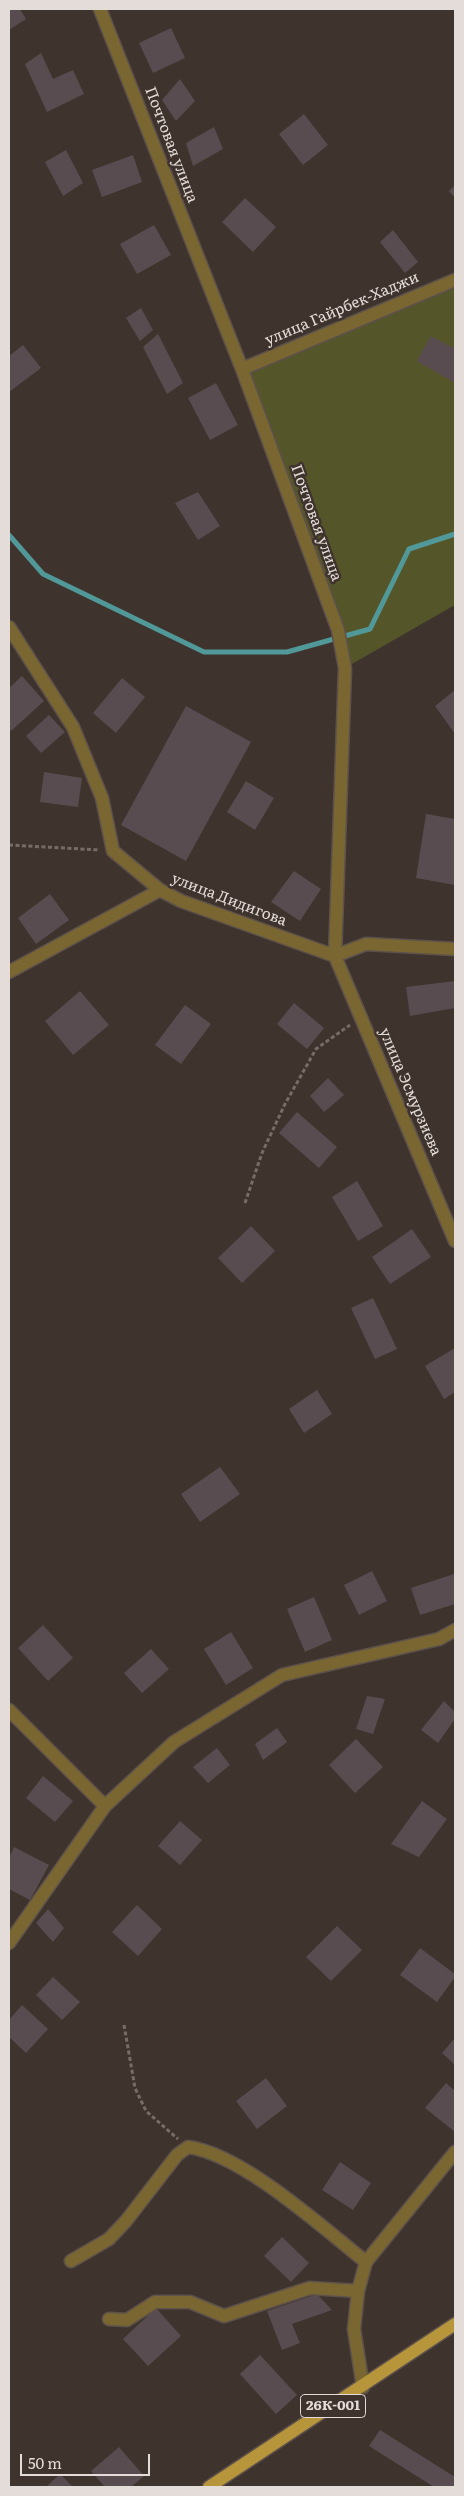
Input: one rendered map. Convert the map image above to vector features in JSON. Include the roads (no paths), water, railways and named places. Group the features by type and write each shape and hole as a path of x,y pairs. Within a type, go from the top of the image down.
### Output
{"main road":[{"name":"26К-001","path":"209,2487 363,2387 455,2324"}],"street":[{"name":"Почтовая улица","path":"100,9 242,369 338,630 345,668 335,956"},
{"name":"улица Гайрбек-Хаджи","path":"242,369 455,280"},
{"path":"9,627 73,727 102,798 113,851 160,890"},
{"name":"улица Дидигова","path":"9,972 160,890 181,901 335,956"},
{"path":"335,956 366,944 455,949"},
{"name":"улица Эсмурзиева","path":"335,956 455,1241"},
{"path":"9,1943 105,1806 174,1742 282,1675 439,1639 455,1630"},
{"path":"9,1710 105,1806"},
{"path":"70,2261 108,2239 126,2221 177,2155 188,2148 205,2150 237,2166 296,2206 366,2262"},
{"path":"363,2387 354,2329 358,2291 366,2262 455,2152"},
{"path":"109,2319 127,2320 155,2302 190,2302 224,2316 310,2288 358,2291"}],"waterway":[{"path":"9,535 43,574 204,652 287,652 370,629 409,549 455,534"}]}
